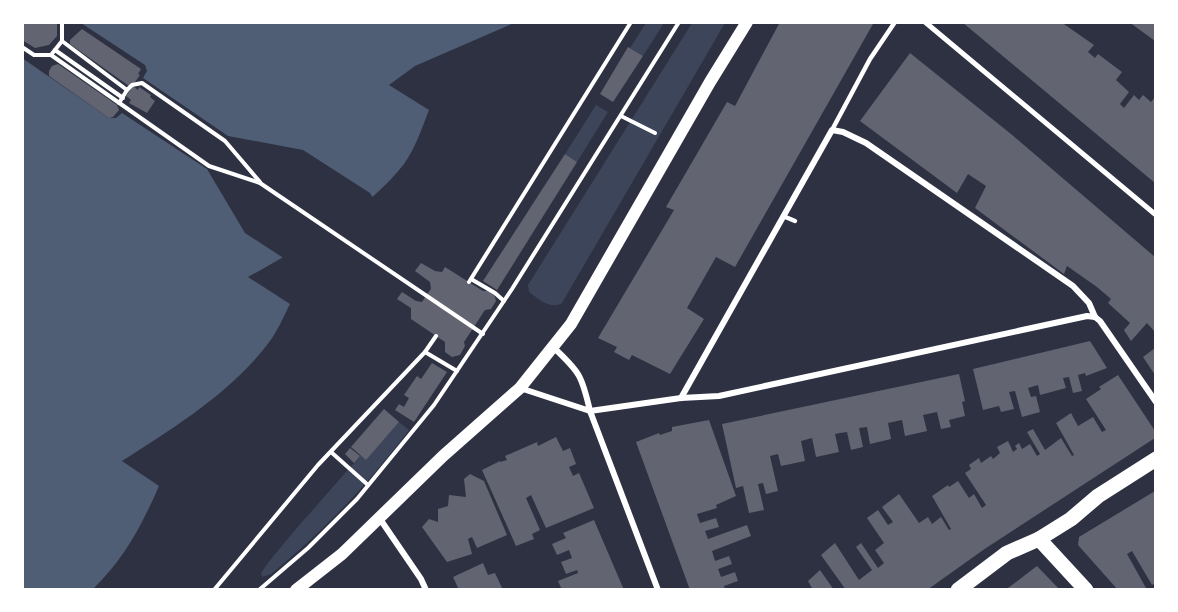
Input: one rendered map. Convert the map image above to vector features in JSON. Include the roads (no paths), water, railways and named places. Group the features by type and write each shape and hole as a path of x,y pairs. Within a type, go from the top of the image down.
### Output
{"main road":[{"path":"296,590 342,554 444,456 520,388 553,347 571,324 747,22"},
{"path":"958,590 1007,553 1039,540 1071,519 1098,496 1155,459"},
{"path":"1039,540 1086,590"}],"street":[{"path":"925,22 1155,215"},
{"path":"681,398 832,130 843,132 866,143 1073,286 1089,303 1095,317 1155,402"},
{"path":"520,388 590,411 681,398 719,396 1087,316 1095,317"},
{"path":"553,347 571,363 583,379 590,411 658,590"},
{"path":"380,519 426,590"}],"lane":[{"path":"832,130 870,59 895,22"},
{"path":"783,216 795,221"}]}
